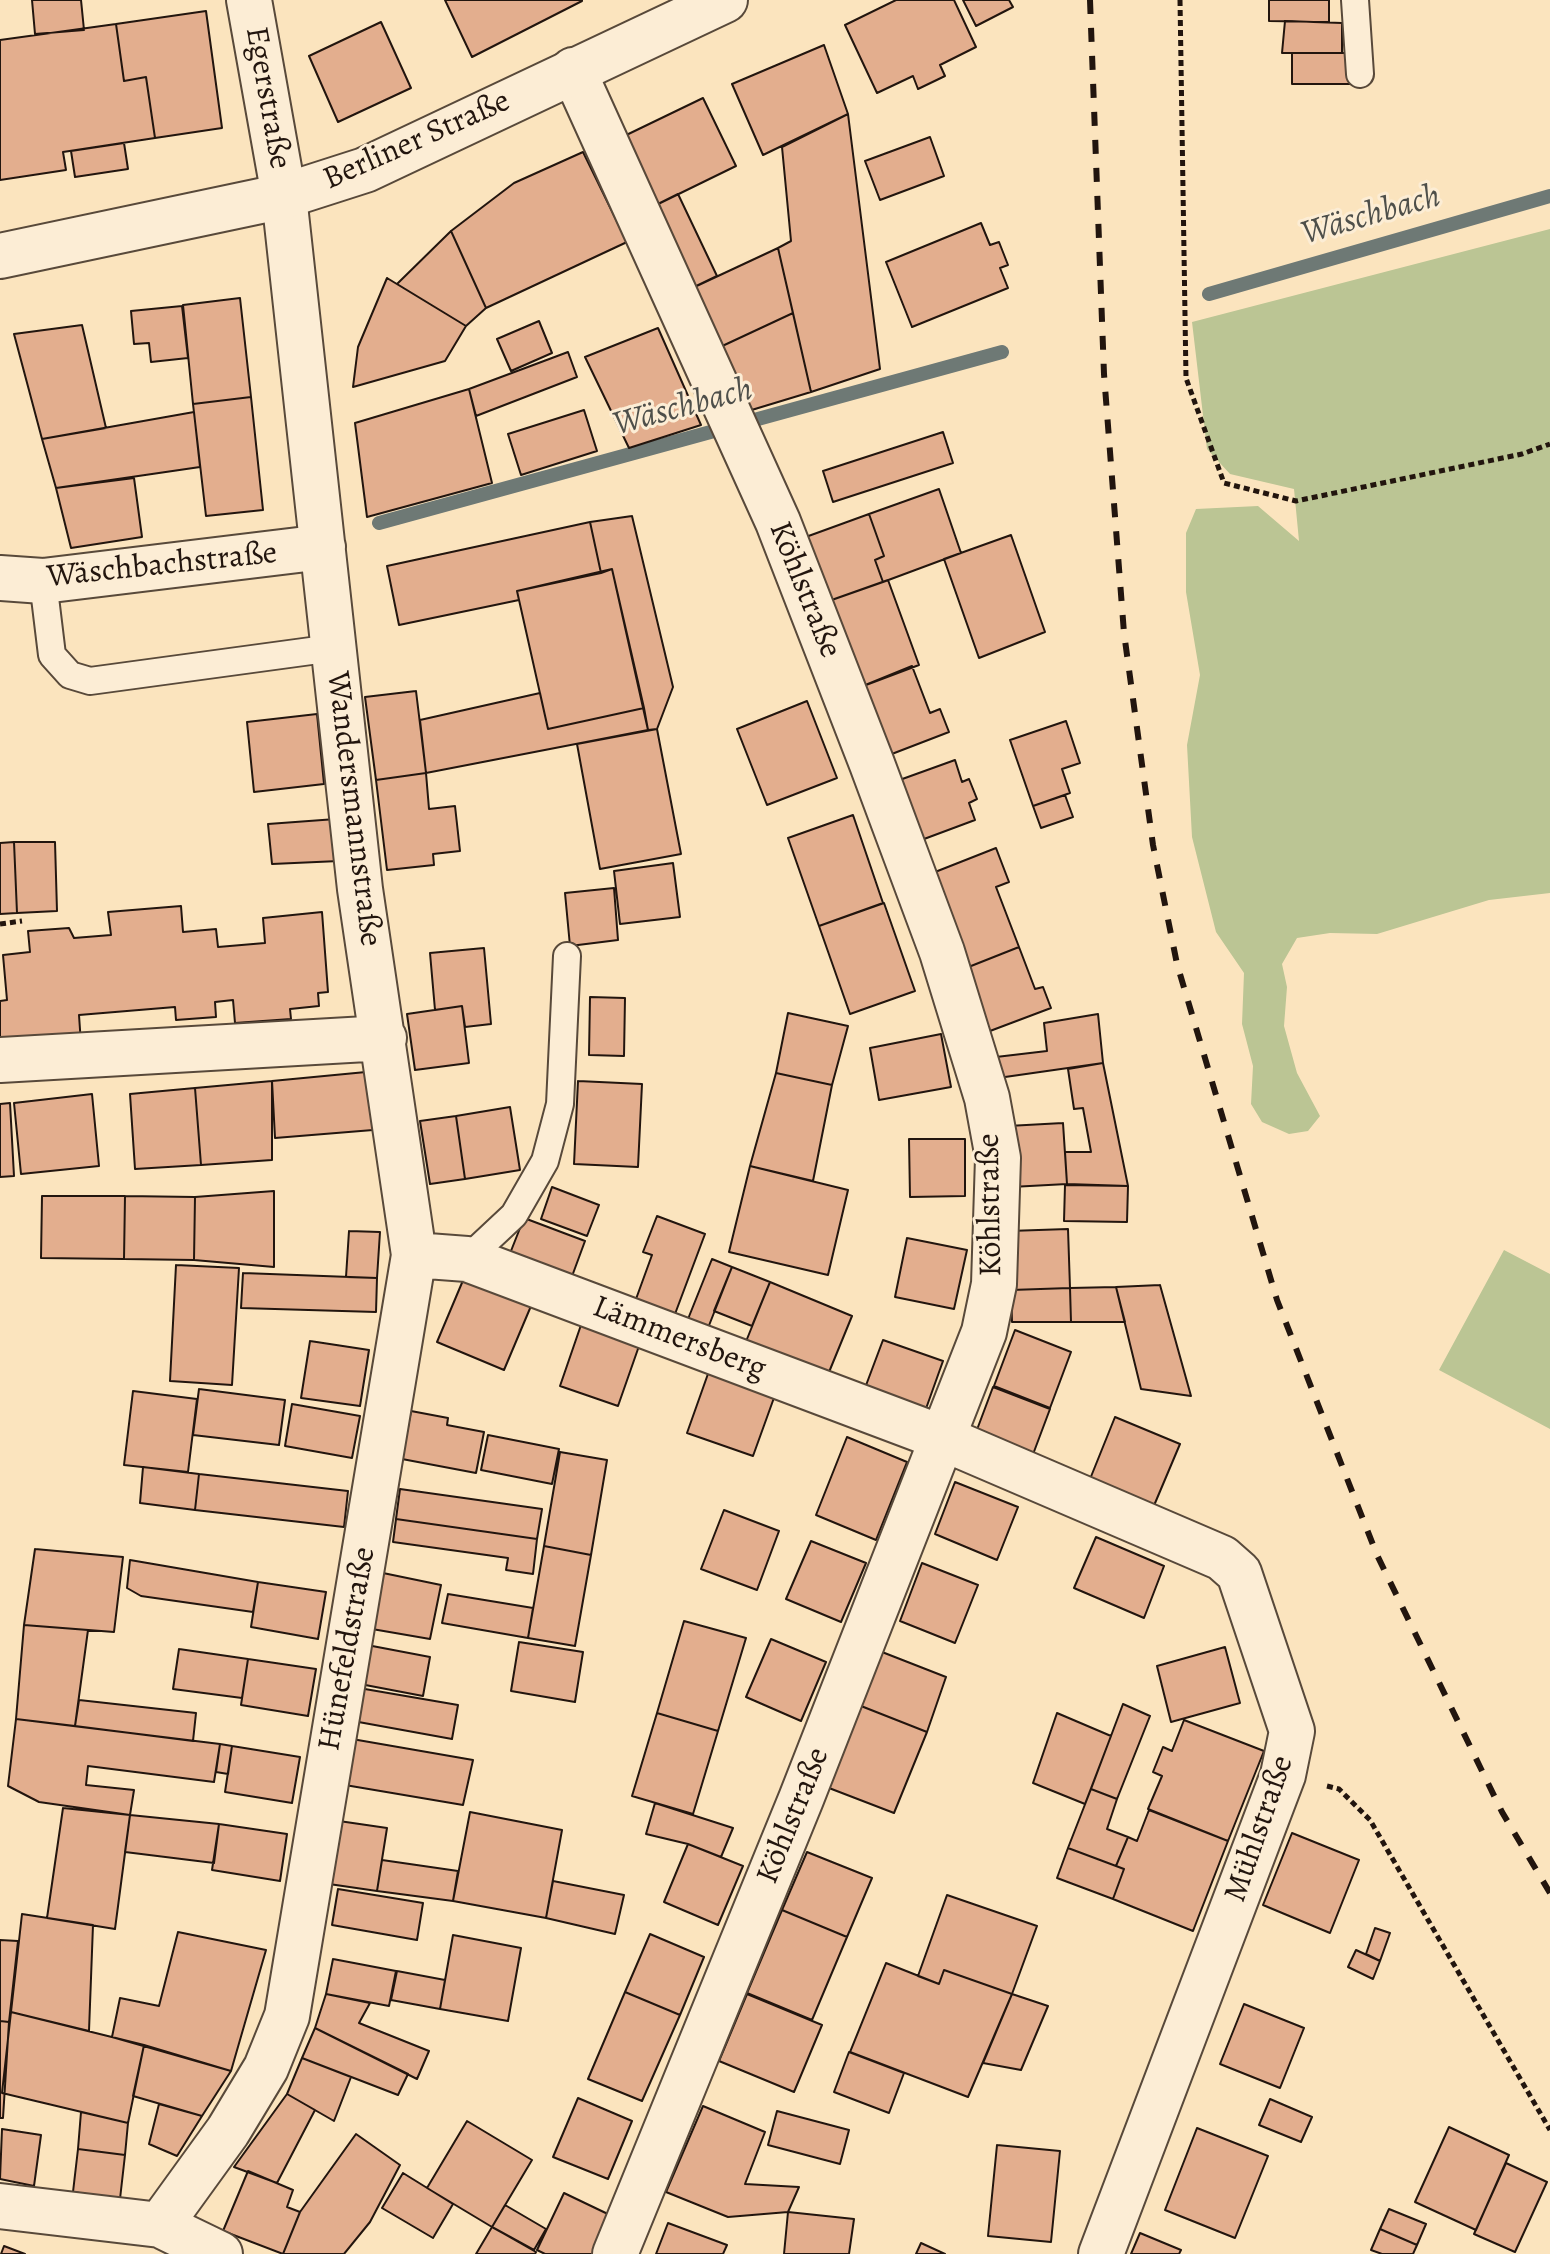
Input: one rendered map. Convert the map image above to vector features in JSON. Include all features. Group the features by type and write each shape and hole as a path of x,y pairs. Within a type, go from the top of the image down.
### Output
{"street":[{"name":"Egerstraße","path":"249,0 284,196"},
{"name":"Berliner Straße","path":"0,256 284,196 365,170 725,0"},
{"name":"Köhlstraße","path":"573,70 747,453 872,764 942,952 987,1098 998,1158 994,1284 984,1332 940,1437 801,1799 615,2254"},
{"name":"Wandersmannstraße","path":"284,196 360,889 384,1038"},
{"name":"Wäschbachstraße","path":"0,578 43,581 323,547"},
{"path":"0,1060 384,1038"},
{"name":"Hünefeldstraße","path":"160,2225 228,2131 266,2068 287,2016 414,1255 384,1038"},
{"name":"Lämmersberg","path":"414,1255 467,1259 940,1437"},
{"name":"Mühlstraße","path":"940,1437 1222,1558 1239,1573 1292,1731 1283,1775 1101,2254"},
{"path":"3,2215 160,2225 220,2254"}],"lane":[{"path":"1355,0 1360,74"},
{"path":"43,581 52,655 58,666 70,675 90,681 333,648"},
{"path":"467,1259 514,1215 545,1161 560,1104 567,956"}],"path":[{"path":"1180,0 1186,378 1224,483 1296,501 1522,454 1550,444"},
{"path":"0,924 22,921"},
{"path":"1283,1775 1339,1789 1370,1820 1550,2130"}],"green space":[{"path":"1550,229 1550,893 1489,900 1377,934 1330,933 1297,938 1282,964 1287,987 1284,1026 1297,1073 1320,1116 1308,1131 1289,1134 1262,1122 1251,1104 1253,1066 1242,1024 1244,973 1216,932 1192,837 1187,745 1200,675 1186,592 1186,533 1196,509 1258,506 1299,541 1294,489 1230,474 1207,449 1192,322"},
{"path":"1504,1250 1550,1274 1550,1429 1439,1370"}],"building":[{"path":"32,0 81,0 84,30 35,34"},
{"path":"445,0 582,0 582,1 472,57"},
{"path":"896,0 954,0 976,47 940,65 945,76 918,89 913,76 877,93 845,25"},
{"path":"963,0 1009,0 1013,7 976,26"},
{"path":"1269,0 1329,0 1329,22 1269,21"},
{"path":"206,11 222,128 155,138 146,77 124,81 116,24"},
{"path":"1285,21 1342,23 1342,53 1282,53"},
{"path":"381,22 411,88 338,122 309,56"},
{"path":"116,24 124,81 146,77 155,138 63,152 66,170 0,180 0,40"},
{"path":"824,45 848,114 763,155 732,84"},
{"path":"1292,53 1352,53 1352,84 1292,84"},
{"path":"703,98 736,166 650,208 616,140"},
{"path":"848,114 880,369 811,392 778,248 791,241 782,147"},
{"path":"930,137 944,176 880,200 865,161"},
{"path":"124,143 128,169 75,177 71,151"},
{"path":"583,152 627,242 486,308 451,231 514,183"},
{"path":"678,194 717,276 688,290 650,208"},
{"path":"981,223 990,245 999,242 1008,265 1000,268 1008,288 912,327 886,262"},
{"path":"451,231 486,308 466,326 397,284"},
{"path":"778,248 793,313 718,348 688,290"},
{"path":"387,278 466,326 445,361 353,387 358,347"},
{"path":"240,298 251,397 193,404 183,305"},
{"path":"182,306 188,358 151,362 149,343 134,344 131,311"},
{"path":"793,313 811,392 745,412 718,348"},
{"path":"539,321 552,353 511,371 497,339"},
{"path":"82,325 106,428 42,439 14,334"},
{"path":"658,328 701,425 629,448 585,357"},
{"path":"568,352 577,377 476,416 469,389"},
{"path":"469,389 492,483 367,517 355,423"},
{"path":"251,397 263,510 206,516 193,404"},
{"path":"584,410 597,451 521,475 508,434"},
{"path":"194,412 200,467 56,488 42,439"},
{"path":"943,432 953,463 833,502 823,471"},
{"path":"134,478 142,537 71,548 56,488"},
{"path":"939,489 961,553 883,582 875,560 884,556 869,514"},
{"path":"869,514 884,556 875,560 883,582 826,602 803,538"},
{"path":"632,516 673,687 657,729 648,730 612,569 601,573 590,522"},
{"path":"590,522 601,573 517,591 519,600 399,625 387,566"},
{"path":"1011,535 1045,632 979,658 944,559"},
{"path":"612,569 644,708 548,729 517,591"},
{"path":"888,580 919,665 858,688 826,602"},
{"path":"912,666 930,713 940,709 949,732 884,757 858,688"},
{"path":"416,691 426,773 376,780 365,697"},
{"path":"540,693 548,729 644,708 648,730 426,773 420,720"},
{"path":"807,701 837,778 767,805 737,729"},
{"path":"317,714 324,784 254,792 247,722"},
{"path":"1066,721 1080,763 1062,769 1070,793 1033,806 1010,740"},
{"path":"657,729 681,854 600,869 577,744"},
{"path":"955,760 962,782 969,779 977,799 969,803 975,820 916,842 894,782"},
{"path":"426,773 429,809 455,806 460,851 433,854 434,865 387,870 376,780"},
{"path":"1065,795 1073,817 1041,828 1033,806"},
{"path":"853,815 883,903 819,926 788,838"},
{"path":"336,819 339,861 272,864 268,824"},
{"path":"14,842 55,842 57,911 17,913"},
{"path":"14,842 17,913 0,914 0,843"},
{"path":"996,848 1009,882 996,887 1019,947 966,968 930,874"},
{"path":"673,863 680,917 620,924 614,871"},
{"path":"614,888 618,940 570,946 565,893"},
{"path":"884,903 915,991 850,1014 819,926"},
{"path":"181,906 183,932 216,929 218,947 265,943 263,918 322,912 328,992 318,993 319,1006 290,1009 291,1019 235,1023 233,1000 215,1002 216,1017 176,1020 175,1007 79,1015 81,1044 0,1051 0,1001 7,1000 3,955 30,952 28,931 69,928 74,938 111,935 108,912"},
{"path":"1019,947 1035,989 1043,987 1051,1008 990,1031 966,968"},
{"path":"484,948 491,1024 465,1027 462,1006 435,1010 430,953"},
{"path":"590,997 625,998 624,1056 589,1055"},
{"path":"462,1006 469,1063 415,1070 407,1014"},
{"path":"788,1013 848,1026 832,1085 776,1073"},
{"path":"1098,1014 1103,1063 998,1078 996,1057 1047,1051 1044,1023"},
{"path":"941,1034 951,1087 879,1100 870,1048"},
{"path":"1103,1063 1128,1186 1067,1184 1065,1152 1091,1152 1083,1108 1074,1109 1068,1069"},
{"path":"366,1072 373,1130 275,1138 272,1081"},
{"path":"776,1073 832,1085 813,1181 750,1166"},
{"path":"272,1081 272,1160 201,1165 195,1088"},
{"path":"578,1081 642,1084 638,1167 574,1164"},
{"path":"195,1088 201,1165 135,1169 130,1094"},
{"path":"92,1094 99,1166 21,1174 14,1103"},
{"path":"10,1103 14,1176 0,1177 0,1104"},
{"path":"510,1107 520,1170 465,1179 456,1116"},
{"path":"456,1116 465,1179 430,1184 420,1121"},
{"path":"1063,1123 1067,1184 1011,1187 1008,1126"},
{"path":"909,1139 965,1139 965,1196 910,1197"},
{"path":"750,1166 848,1190 828,1275 729,1252"},
{"path":"1065,1185 1128,1186 1127,1222 1064,1221"},
{"path":"552,1187 599,1205 587,1236 541,1219"},
{"path":"274,1191 274,1267 194,1260 195,1197"},
{"path":"42,1196 125,1196 124,1259 41,1258"},
{"path":"125,1196 195,1197 194,1260 124,1259"},
{"path":"657,1216 705,1234 675,1314 636,1299 652,1255 643,1252"},
{"path":"524,1218 585,1241 571,1279 509,1256"},
{"path":"1068,1229 1070,1288 1011,1290 1009,1231"},
{"path":"349,1231 380,1232 377,1278 346,1277"},
{"path":"907,1238 967,1250 954,1309 895,1297"},
{"path":"712,1259 732,1267 708,1328 688,1319"},
{"path":"176,1265 239,1268 232,1385 170,1381"},
{"path":"732,1267 770,1282 752,1326 714,1311"},
{"path":"243,1273 377,1278 376,1312 241,1308"},
{"path":"464,1278 531,1306 504,1370 437,1342"},
{"path":"770,1282 852,1316 827,1377 745,1344"},
{"path":"1160,1285 1191,1396 1141,1389 1116,1287"},
{"path":"1116,1287 1125,1322 1071,1322 1070,1288"},
{"path":"1070,1288 1071,1322 1012,1322 1011,1290"},
{"path":"581,1325 639,1346 618,1406 560,1386"},
{"path":"1015,1330 1071,1352 1050,1408 994,1386"},
{"path":"883,1340 943,1361 923,1417 862,1396"},
{"path":"310,1341 369,1350 360,1406 301,1398"},
{"path":"709,1371 775,1395 753,1456 687,1433"},
{"path":"993,1387 1050,1409 1029,1465 972,1443"},
{"path":"199,1389 285,1400 279,1445 193,1435"},
{"path":"133,1391 197,1399 188,1472 124,1465"},
{"path":"292,1404 360,1416 352,1458 285,1446"},
{"path":"411,1411 448,1418 447,1425 484,1432 476,1473 402,1459"},
{"path":"1115,1417 1180,1444 1150,1515 1086,1489"},
{"path":"488,1435 559,1449 552,1484 481,1470"},
{"path":"847,1437 907,1462 876,1540 816,1515"},
{"path":"560,1452 607,1460 591,1555 544,1546"},
{"path":"143,1467 199,1474 195,1510 140,1503"},
{"path":"199,1474 348,1491 344,1527 195,1510"},
{"path":"955,1482 1018,1507 997,1560 935,1534"},
{"path":"400,1489 542,1509 537,1539 396,1519"},
{"path":"724,1510 779,1531 757,1590 701,1569"},
{"path":"396,1519 537,1539 533,1574 506,1570 508,1558 393,1542"},
{"path":"1096,1537 1164,1566 1144,1618 1074,1588"},
{"path":"811,1541 866,1563 841,1622 786,1599"},
{"path":"544,1546 591,1555 575,1646 528,1638"},
{"path":"35,1549 123,1557 114,1632 24,1625"},
{"path":"130,1560 258,1582 253,1612 141,1596 127,1588"},
{"path":"922,1563 978,1585 955,1643 900,1621"},
{"path":"383,1573 441,1585 430,1639 372,1629"},
{"path":"258,1582 326,1592 318,1639 251,1627"},
{"path":"448,1594 533,1608 528,1638 442,1623"},
{"path":"684,1621 746,1638 718,1731 657,1713"},
{"path":"24,1625 88,1630 75,1726 16,1719"},
{"path":"771,1639 826,1662 801,1721 746,1697"},
{"path":"519,1642 583,1652 575,1702 511,1691"},
{"path":"367,1645 430,1657 423,1696 360,1684"},
{"path":"1225,1647 1240,1703 1171,1722 1157,1666"},
{"path":"179,1649 248,1659 242,1698 173,1689"},
{"path":"882,1652 946,1677 927,1732 861,1706"},
{"path":"248,1659 316,1669 308,1716 241,1705"},
{"path":"359,1688 458,1705 452,1739 353,1721"},
{"path":"79,1700 196,1713 193,1741 75,1726"},
{"path":"1123,1704 1150,1716 1117,1799 1091,1789"},
{"path":"861,1706 927,1732 894,1813 829,1788"},
{"path":"657,1713 718,1731 693,1814 632,1796"},
{"path":"1057,1713 1111,1736 1085,1804 1033,1783"},
{"path":"16,1719 220,1744 214,1782 88,1766 86,1785 134,1790 130,1815 39,1802 8,1786"},
{"path":"1184,1720 1264,1751 1228,1841 1148,1809 1162,1776 1153,1772 1163,1747 1172,1751"},
{"path":"352,1739 473,1760 463,1805 345,1785"},
{"path":"220,1744 232,1746 228,1774 216,1772"},
{"path":"232,1746 300,1757 292,1803 225,1792"},
{"path":"1091,1789 1117,1799 1107,1829 1128,1837 1116,1866 1068,1848"},
{"path":"655,1803 733,1828 721,1857 688,1844 646,1834"},
{"path":"63,1808 130,1815 115,1929 47,1918"},
{"path":"1149,1810 1228,1841 1193,1931 1113,1899 1124,1869 1116,1866 1128,1837 1137,1841"},
{"path":"470,1812 562,1830 546,1918 453,1901"},
{"path":"130,1815 219,1824 214,1863 125,1852"},
{"path":"339,1821 387,1828 377,1891 329,1884"},
{"path":"219,1824 287,1834 280,1881 212,1870"},
{"path":"1292,1833 1359,1860 1330,1933 1263,1905"},
{"path":"688,1844 743,1866 718,1925 664,1902"},
{"path":"1068,1848 1124,1869 1113,1899 1057,1878"},
{"path":"807,1852 872,1878 847,1937 782,1910"},
{"path":"382,1860 458,1871 453,1901 377,1891"},
{"path":"553,1881 624,1895 615,1934 546,1918"},
{"path":"338,1889 423,1903 417,1940 332,1925"},
{"path":"947,1895 1037,1926 1012,1994 944,1970 939,1984 918,1976"},
{"path":"782,1910 847,1937 812,2020 747,1993"},
{"path":"22,1914 93,1925 89,2031 11,2012"},
{"path":"1375,1928 1390,1933 1380,1961 1366,1954"},
{"path":"178,1932 266,1950 231,2071 112,2037 120,1998 159,2006"},
{"path":"650,1934 704,1957 680,2015 625,1992"},
{"path":"453,1935 521,1948 508,2021 440,2009"},
{"path":"0,1940 18,1941 9,2022 0,2021"},
{"path":"1356,1950 1380,1961 1373,1979 1348,1967"},
{"path":"333,1959 396,1971 389,2006 326,1994"},
{"path":"886,1963 939,1984 944,1970 1012,1994 968,2097 850,2052"},
{"path":"397,1971 445,1980 440,2009 391,2000"},
{"path":"625,1992 680,2015 642,2101 588,2079"},
{"path":"326,1994 370,2003 359,2023 429,2051 417,2079 315,2028"},
{"path":"747,1994 822,2025 794,2092 719,2061"},
{"path":"1012,1994 1048,2006 1021,2070 983,2063"},
{"path":"1244,2004 1304,2028 1280,2088 1220,2064"},
{"path":"11,2012 144,2045 128,2123 2,2093"},
{"path":"0,2021 9,2022 3,2118 0,2118"},
{"path":"315,2028 408,2074 398,2095 302,2058"},
{"path":"144,2045 231,2071 202,2116 133,2096"},
{"path":"849,2052 904,2073 889,2113 834,2092"},
{"path":"302,2058 351,2077 334,2121 287,2094"},
{"path":"287,2094 315,2110 277,2183 234,2167"},
{"path":"578,2098 632,2121 608,2179 553,2157"},
{"path":"1270,2099 1312,2117 1301,2142 1259,2125"},
{"path":"159,2104 202,2116 177,2156 149,2144"},
{"path":"703,2106 765,2132 745,2184 799,2187 788,2212 728,2217 666,2192"},
{"path":"777,2111 849,2130 840,2164 768,2145"},
{"path":"81,2112 128,2123 125,2155 78,2149"},
{"path":"467,2121 532,2160 492,2227 427,2188"},
{"path":"1449,2127 1509,2155 1476,2230 1415,2202"},
{"path":"1197,2128 1268,2156 1235,2238 1165,2210"},
{"path":"2,2129 41,2135 34,2186 0,2179"},
{"path":"356,2134 400,2165 370,2222 344,2254 283,2254 300,2212"},
{"path":"997,2145 1060,2151 1051,2242 988,2236"},
{"path":"78,2149 125,2155 120,2199 73,2192"},
{"path":"1506,2163 1547,2182 1515,2252 1474,2234"},
{"path":"248,2171 293,2190 287,2207 300,2212 283,2254 223,2231"},
{"path":"403,2173 453,2204 433,2238 382,2208"},
{"path":"564,2193 612,2216 594,2254 545,2254 537,2250"},
{"path":"505,2205 546,2229 534,2250 492,2227"},
{"path":"1389,2209 1426,2224 1417,2245 1380,2229"},
{"path":"788,2212 854,2219 849,2254 784,2254"},
{"path":"668,2223 727,2245 723,2254 656,2254"},
{"path":"492,2227 536,2252 535,2254 476,2254"},
{"path":"1380,2229 1417,2245 1413,2254 1382,2254 1371,2250"},
{"path":"1140,2233 1181,2250 1179,2254 1131,2254"},
{"path":"921,2243 945,2254 916,2254"},
{"path":"4,2246 25,2254 1,2254"}],"waterway":[{"name":"Wäschbach","path":"1209,294 1550,196"},
{"name":"Wäschbach","path":"379,523 1002,352"}],"railway":[{"path":"1090,0 1104,374 1124,633 1153,845 1177,964 1277,1300 1377,1555 1502,1812 1550,1893"}]}
